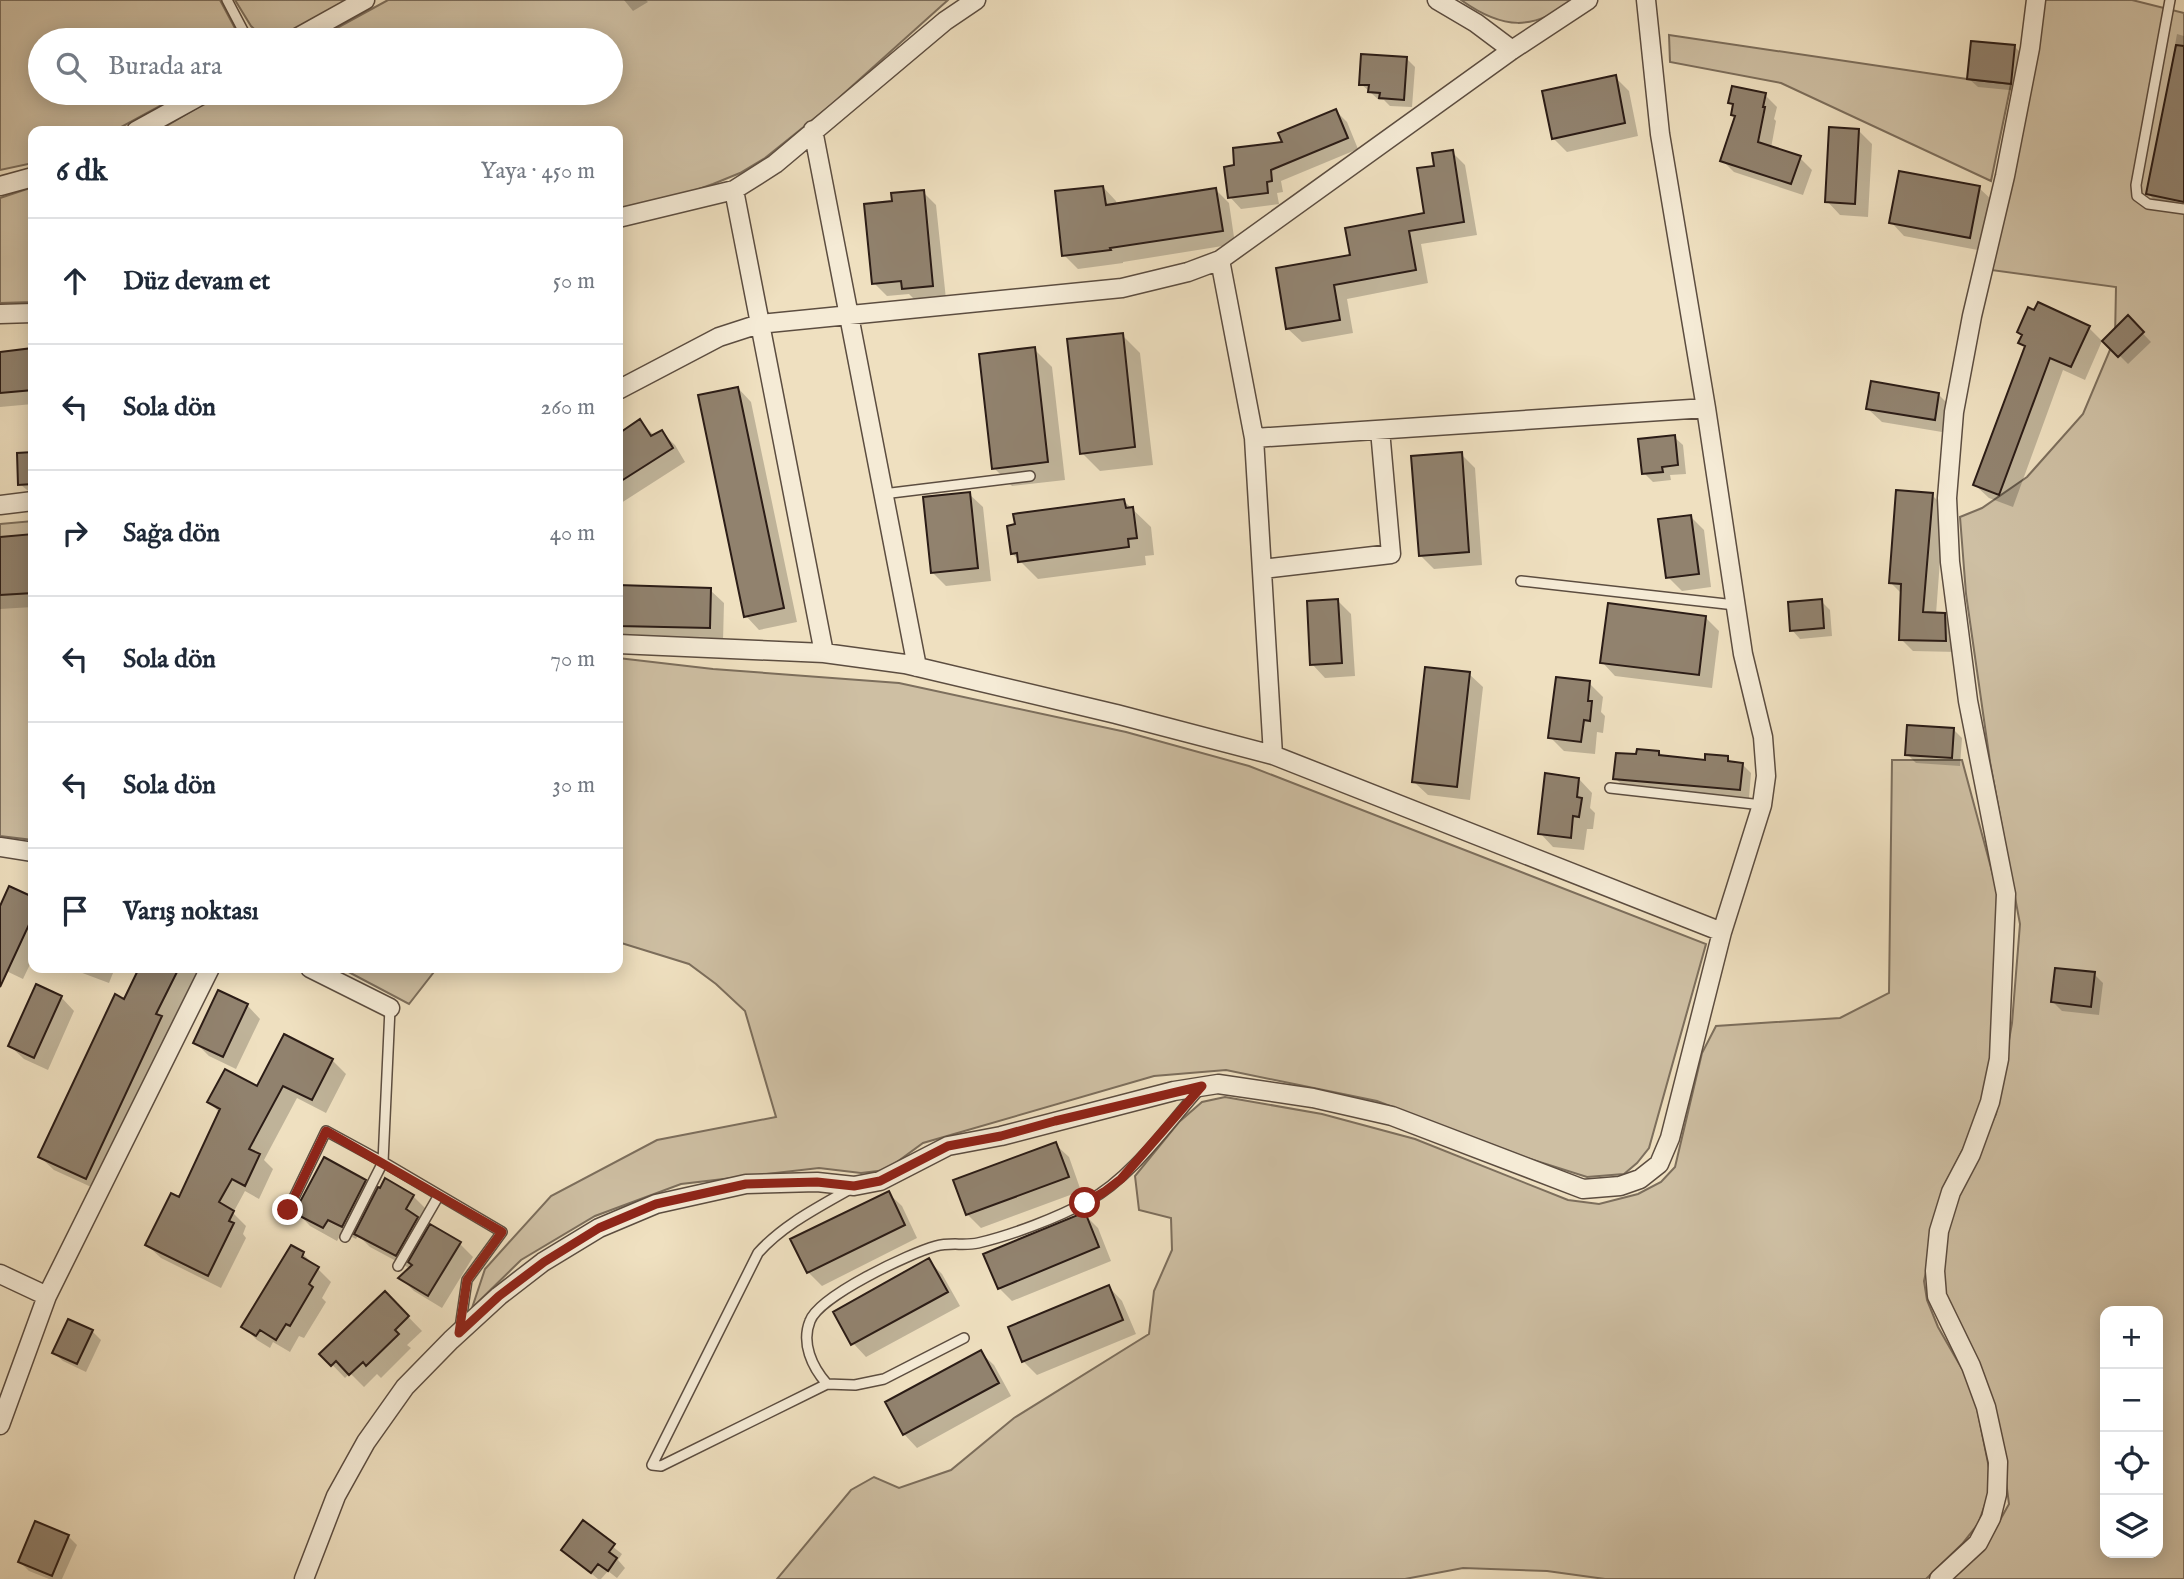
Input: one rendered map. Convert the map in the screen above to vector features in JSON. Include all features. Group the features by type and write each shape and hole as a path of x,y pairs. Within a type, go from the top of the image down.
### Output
{"street":[{"path":"315,28 365,0"},
{"path":"623,217 734,190 775,164 944,21 976,0"},
{"path":"1437,0 1476,23 1511,50"},
{"path":"623,387 719,337 759,324 1122,288 1188,272 1220,260 1511,50 1588,0"},
{"path":"304,1579 336,1496 366,1442 405,1387 499,1296 544,1262 599,1228 656,1204 746,1184 817,1182 854,1186 880,1181 948,1146 1001,1136 1081,1114 1218,1084 1313,1098 1392,1116 1583,1189 1620,1186 1640,1179 1659,1164 1670,1138 1722,932 1762,805 1766,776 1763,737 1742,654 1706,408 1660,134 1646,0"},
{"path":"1939,1579 1978,1543 1991,1518 1997,1494 1998,1462 1986,1407 1971,1366 1937,1296 1934,1271 1939,1231 1951,1192 1971,1154 1990,1102 1999,1059 2007,894 1968,701 1950,562 1947,498 1957,398 1972,316 2006,176 2031,48 2036,0"},
{"path":"145,126 183,105"},
{"path":"813,130 917,667"},
{"path":"0,186 28,178"},
{"path":"734,190 824,653"},
{"path":"1220,260 1254,438 1273,755"},
{"path":"0,314 28,313"},
{"path":"1254,438 1706,408"},
{"path":"1262,569 1391,554 1380,430"},
{"path":"0,505 28,502"},
{"path":"623,644 824,653 917,667 1273,755 1722,932"},
{"path":"0,847 28,851"},
{"path":"0,1425 47,1296 208,973"},
{"path":"320,973 390,1008"},
{"path":"0,1274 47,1296"}],"lane":[{"path":"227,0 242,28"},
{"path":"2170,0 2136,184 2137,196 2148,204 2184,209"},
{"path":"883,494 1030,476"},
{"path":"1521,581 1735,605"},
{"path":"1609,788 1762,805"},
{"path":"345,1237 383,1162 390,1008"},
{"path":"827,1384 817,1373 809,1354 807,1333 810,1318 821,1306 868,1277 913,1254 940,1245 976,1243 1017,1231 1085,1203 1121,1179 1202,1086"},
{"path":"288,1210 326,1131 502,1232 467,1280 459,1333"},
{"path":"854,1186 792,1223 758,1253 652,1465 661,1466 827,1384 855,1385 884,1379 964,1338"},
{"path":"398,1266 439,1195"}],"shaded area":[{"path":"0,0 220,0 235,28 28,28 28,105 162,105 123,126 28,126 28,164 0,170"},
{"path":"235,0 348,0 296,28 251,26"},
{"path":"388,0 948,0 831,105 765,158 740,173 713,184 676,197 623,208 623,126 166,126 202,105 623,105 623,28 337,28"},
{"path":"1461,0 1574,0 1545,17 1518,23 1491,17"},
{"path":"2042,0 2132,0 2184,13 2184,1579 1950,1579 1990,1538 2009,1504 1999,1427 1983,1379 1948,1302 1943,1281 1946,1233 1956,1201 1996,1114 2012,1023 2020,924 1990,762 1966,594 1960,517 1982,508 2027,477 2083,414 2115,338 2116,287 1991,270"},
{"path":"1669,35 2011,84 1991,181 1781,83 1670,62"},
{"path":"28,189 28,302 0,303 0,198"},
{"path":"28,521 28,839 0,836 0,524"},
{"path":"623,659 713,669 899,683 1126,732 1249,766 1706,944 1649,1148 1624,1174 1587,1177 1527,1158 1377,1101 1226,1070 1154,1076 923,1143 886,1170 861,1173 819,1168 681,1184 595,1216 521,1260 472,1308 485,1269 551,1196 657,1140 776,1117 745,1011 689,964 623,944"},
{"path":"1892,760 1962,760 1997,890 1995,1018 1990,1066 1975,1126 1946,1182 1924,1281 1927,1300 1938,1327 1973,1388 1989,1468 1988,1496 1978,1524 1962,1544 1926,1579 1605,1579 1547,1571 1463,1568 1405,1579 777,1579 851,1490 874,1477 899,1488 951,1470 1014,1418 1149,1334 1154,1291 1172,1250 1171,1218 1139,1210 1135,1176 1179,1122 1202,1102 1225,1097 1322,1114 1415,1139 1568,1200 1599,1204 1638,1194 1661,1182 1675,1167 1702,1053 1716,1026 1840,1018 1889,993"},
{"path":"350,973 433,973 409,1004"}],"building":[{"path":"1971,41 2015,45 2011,84 1967,79"},
{"path":"2176,45 2184,46 2184,202 2146,194"},
{"path":"1361,54 1407,57 1404,100 1379,98 1380,93 1368,92 1369,85 1359,85"},
{"path":"1616,75 1625,123 1552,139 1542,91"},
{"path":"1732,86 1766,93 1758,142 1801,156 1791,184 1720,161 1735,116 1731,115 1733,104 1728,103"},
{"path":"1336,109 1348,138 1271,170 1272,181 1267,182 1268,193 1228,198 1224,167 1234,165 1233,148 1282,142 1278,133"},
{"path":"1829,127 1859,129 1855,204 1825,202"},
{"path":"1453,150 1464,222 1409,231 1416,270 1334,285 1340,320 1286,329 1276,268 1350,255 1345,228 1424,213 1417,168 1434,166 1432,153"},
{"path":"1899,171 1980,186 1970,238 1889,223"},
{"path":"1103,186 1106,205 1216,188 1223,231 1062,256 1055,191"},
{"path":"924,190 933,286 902,289 901,281 872,284 864,204 892,201 891,193"},
{"path":"2038,302 2090,326 2071,367 2050,358 1999,495 1973,485 2025,346 2018,343 2022,335 2017,332 2028,307 2034,310"},
{"path":"2128,315 2144,332 2118,357 2102,341"},
{"path":"1123,333 1135,447 1080,454 1067,339"},
{"path":"1035,347 1048,462 992,469 979,354"},
{"path":"28,349 28,390 0,393 0,352"},
{"path":"1871,381 1939,393 1935,420 1866,409"},
{"path":"738,387 784,608 744,617 698,395"},
{"path":"640,419 651,436 662,430 673,448 623,480 623,431"},
{"path":"1675,435 1678,465 1662,467 1663,472 1642,474 1638,439"},
{"path":"28,452 28,484 18,485 17,453"},
{"path":"1462,452 1469,552 1419,556 1411,456"},
{"path":"1896,490 1933,493 1923,612 1945,613 1946,641 1899,640 1901,584 1889,583"},
{"path":"970,492 978,568 931,573 923,497"},
{"path":"1124,499 1126,508 1133,507 1137,538 1128,539 1129,547 1018,562 1017,553 1011,554 1007,526 1015,524 1013,514"},
{"path":"1691,515 1699,574 1666,578 1658,519"},
{"path":"28,534 28,593 0,595 0,537"},
{"path":"623,585 711,588 710,628 623,626"},
{"path":"1338,599 1342,663 1310,665 1307,601"},
{"path":"1822,599 1824,628 1790,631 1788,602"},
{"path":"1608,603 1706,616 1699,675 1600,663"},
{"path":"1425,667 1470,672 1457,787 1412,782"},
{"path":"1556,677 1590,681 1590,721 1584,720 1581,742 1548,738"},
{"path":"1907,725 1954,728 1952,758 1905,755"},
{"path":"1637,749 1659,751 1659,755 1705,760 1705,754 1728,756 1728,761 1743,763 1740,790 1613,779 1616,753 1636,754"},
{"path":"1545,773 1579,778 1577,797 1582,798 1579,817 1573,816 1571,838 1538,834"},
{"path":"9,886 28,895 28,927 0,987 0,906"},
{"path":"2055,968 2095,972 2091,1007 2051,1002"},
{"path":"137,973 176,973 156,1014 162,1016 86,1179 38,1157 115,994 124,999"},
{"path":"36,984 62,996 34,1058 8,1046"},
{"path":"218,990 248,1004 223,1057 193,1043"},
{"path":"284,1034 333,1059 312,1100 283,1086 249,1149 260,1154 245,1186 232,1179 219,1202 234,1211 229,1221 234,1223 208,1276 145,1245 171,1193 179,1197 220,1109 207,1102 225,1069 257,1086"},
{"path":"1056,1142 1069,1177 966,1215 953,1180"},
{"path":"324,1157 366,1180 342,1227 328,1220 323,1228 294,1213"},
{"path":"385,1178 414,1195 406,1209 418,1217 396,1256 354,1234"},
{"path":"889,1191 905,1225 807,1273 790,1239"},
{"path":"1085,1212 1099,1247 998,1289 983,1254"},
{"path":"430,1224 461,1242 428,1296 398,1278 412,1265 408,1262"},
{"path":"291,1245 304,1252 302,1257 319,1267 309,1284 313,1287 290,1326 286,1324 276,1340 260,1330 256,1336 241,1327"},
{"path":"929,1258 948,1292 851,1345 833,1312"},
{"path":"1109,1285 1123,1320 1022,1362 1008,1327"},
{"path":"385,1291 409,1316 395,1330 399,1334 366,1366 363,1362 349,1375 336,1361 331,1366 319,1354"},
{"path":"68,1319 93,1330 77,1364 52,1353"},
{"path":"981,1350 999,1383 903,1435 885,1402"},
{"path":"583,1520 615,1544 609,1552 617,1558 608,1571 598,1564 591,1573 561,1550"},
{"path":"35,1521 69,1535 52,1576 18,1562"}],"route":[{"path":"288,1210 326,1131 502,1232 467,1280 459,1333 499,1296 544,1262 599,1228 656,1204 746,1184 817,1182 854,1186 880,1181 948,1146 1001,1136 1202,1086 1121,1179 1085,1203"}]}
